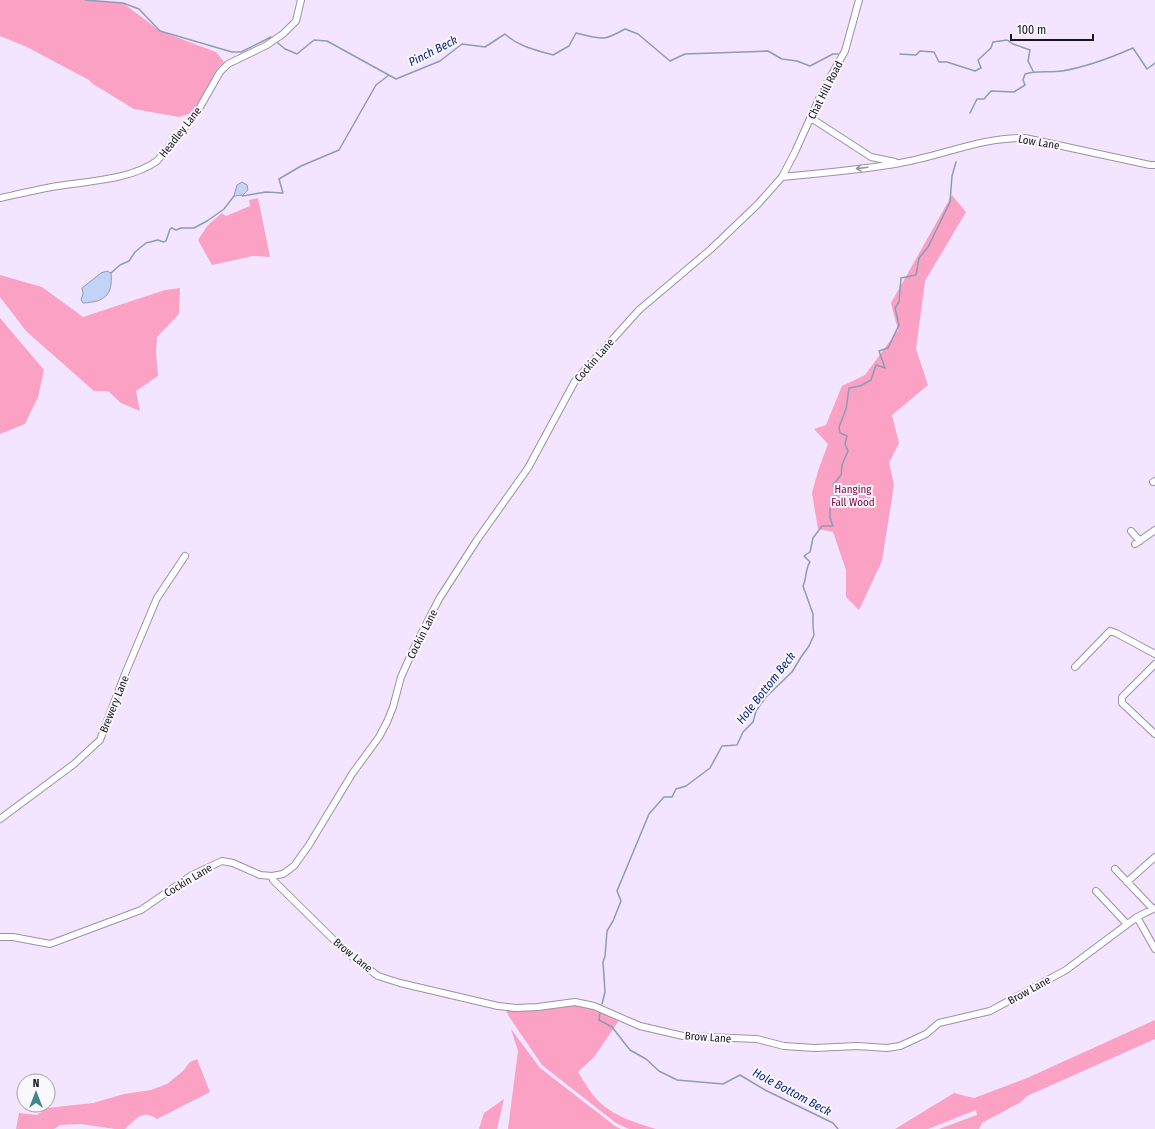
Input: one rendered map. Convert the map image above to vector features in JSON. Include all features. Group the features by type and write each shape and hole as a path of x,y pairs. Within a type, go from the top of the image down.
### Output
{"street":[{"name":"Headley Lane","path":"0,198 48,188 117,177 150,166 157,161 196,114 220,72 228,64 267,45 283,34 296,21 301,0"},
{"name":"Chat Hill Road","path":"782,177 823,90 845,51 859,0"},
{"name":"Low Lane","path":"811,118 871,157 901,163"},
{"name":"Low Lane","path":"782,177 901,163 962,147 1009,138 1025,138 1155,165"},
{"path":"878,158 878,166"},
{"name":"Cockin Lane","path":"0,937 13,937 50,944 141,910 192,875 222,861 233,863 260,875 272,876 283,874 294,866 352,774 379,737 390,714 401,677 439,599 528,468 575,381 639,310 711,249 757,205 782,177"},
{"path":"1131,531 1137,542 1155,530"},
{"name":"Brewery Lane","path":"0,819 74,764 100,740 158,598 185,556"},
{"path":"1075,667 1110,631 1155,654"},
{"path":"1155,664 1122,697 1122,703 1155,734"},
{"path":"1128,882 1155,857"},
{"path":"1115,869 1154,908"},
{"name":"Brow Lane","path":"272,876 272,880 346,952 378,976 400,983 498,1006 516,1008 538,1007 574,1002 594,1006 640,1026 683,1036 756,1039 784,1046 815,1048 857,1046 887,1048 900,1046 926,1034 939,1024 990,1011 1066,970 1137,917 1154,908"},
{"path":"1096,891 1128,924"},
{"path":"1137,917 1155,948"}],"green space":[{"path":"0,0 85,0 123,3 160,31 216,52 224,62 217,69 194,112 179,117 134,109 89,80 27,47 0,36"},
{"name":"Hanging Fall Wood","path":"952,195 966,212 925,281 916,349 928,385 892,415 899,443 889,463 894,485 882,561 859,610 846,597 846,570 833,532 818,529 812,493 828,444 814,429 826,425 842,386 865,375 898,330 891,303"},
{"path":"258,198 270,257 253,256 212,265 198,240 208,225 222,213 226,216 250,206 249,200"},
{"path":"0,275 42,287 83,317 165,290 180,288 179,314 157,337 156,352 158,376 136,391 140,411 121,403 108,391 94,391 26,331 0,297"},
{"path":"0,318 44,370 38,397 25,424 0,434"},
{"path":"575,1005 601,1011 620,1019 594,1057 578,1072 593,1095 606,1108 622,1117 656,1129 629,1129 616,1123 542,1065 505,1009"},
{"path":"1155,1020 1155,1039 1027,1096 1021,1102 982,1123 979,1129 939,1129 977,1115 976,1110 928,1129 895,1129 954,1093 974,1098 1027,1078"},
{"path":"511,1029 540,1068 615,1126 621,1129 508,1129 518,1051"},
{"path":"197,1059 210,1092 157,1119 152,1116 143,1115 125,1129 81,1124 60,1125 54,1129 16,1129 19,1113 37,1115 40,1113 56,1113 56,1107 93,1103 124,1094 151,1090 167,1084 183,1071 190,1062"},
{"path":"504,1099 497,1129 479,1129 484,1113"}],"water":[{"path":"242,182 247,185 248,190 243,195 234,196 237,185"},
{"path":"107,271 111,273 111,287 106,296 97,301 83,303 81,300 83,294 82,288 101,273"}],"waterway":[{"name":"Pinch Beck","path":"85,0 123,3 139,9 160,31 232,52 241,52 271,37"},
{"name":"Pinch Beck","path":"278,43 285,49 297,54 314,40 327,41 396,79 440,61 462,44 485,47 505,34 522,45 553,55 569,46 576,33 591,37 606,38 625,29 638,34 670,61 685,54 768,51 782,59 797,61 810,66 833,54 838,54"},
{"name":"Pinch Beck","path":"900,54 916,55 920,51 934,52 939,62 947,62 975,71 981,68 978,60 991,48 993,42 1007,40 1013,44 1030,50 1028,61 1033,71"},
{"path":"970,113 977,99 984,99 991,91 1014,92 1025,85 1023,80 1025,74 1034,72 1062,71 1089,65 1133,48 1147,69 1155,63"},
{"path":"242,196 266,192 283,193 279,179 301,166 339,150 376,85 389,75"},
{"name":"Hole Bottom Beck","path":"602,1004 605,992 603,962 605,956 607,931 613,921 621,901 617,891 649,814 664,797 672,797 676,789 686,786 710,768 722,746 737,745 743,732 753,722 756,711 766,697 792,672 809,646 814,635 813,614 803,586 810,562 804,556 810,552 813,538 822,526 833,526 830,518 830,508 838,500 833,485 841,475 842,465 848,451 845,444 847,436 840,433 839,427 846,409 849,388 860,386 871,380 876,365 885,368 879,351 888,348 899,325 895,308 899,302 901,278 916,275 919,258 928,247 950,202 952,176 956,162"},
{"path":"111,273 120,265 129,261 135,252 146,243 158,240 163,242 166,241 170,229 172,228 176,230 181,228 194,228 207,221 224,209 234,196"},
{"name":"Hole Bottom Beck","path":"600,1012 599,1020 612,1027 630,1050 646,1059 659,1071 677,1080 723,1084 740,1075 765,1090 833,1123 838,1129"}]}
